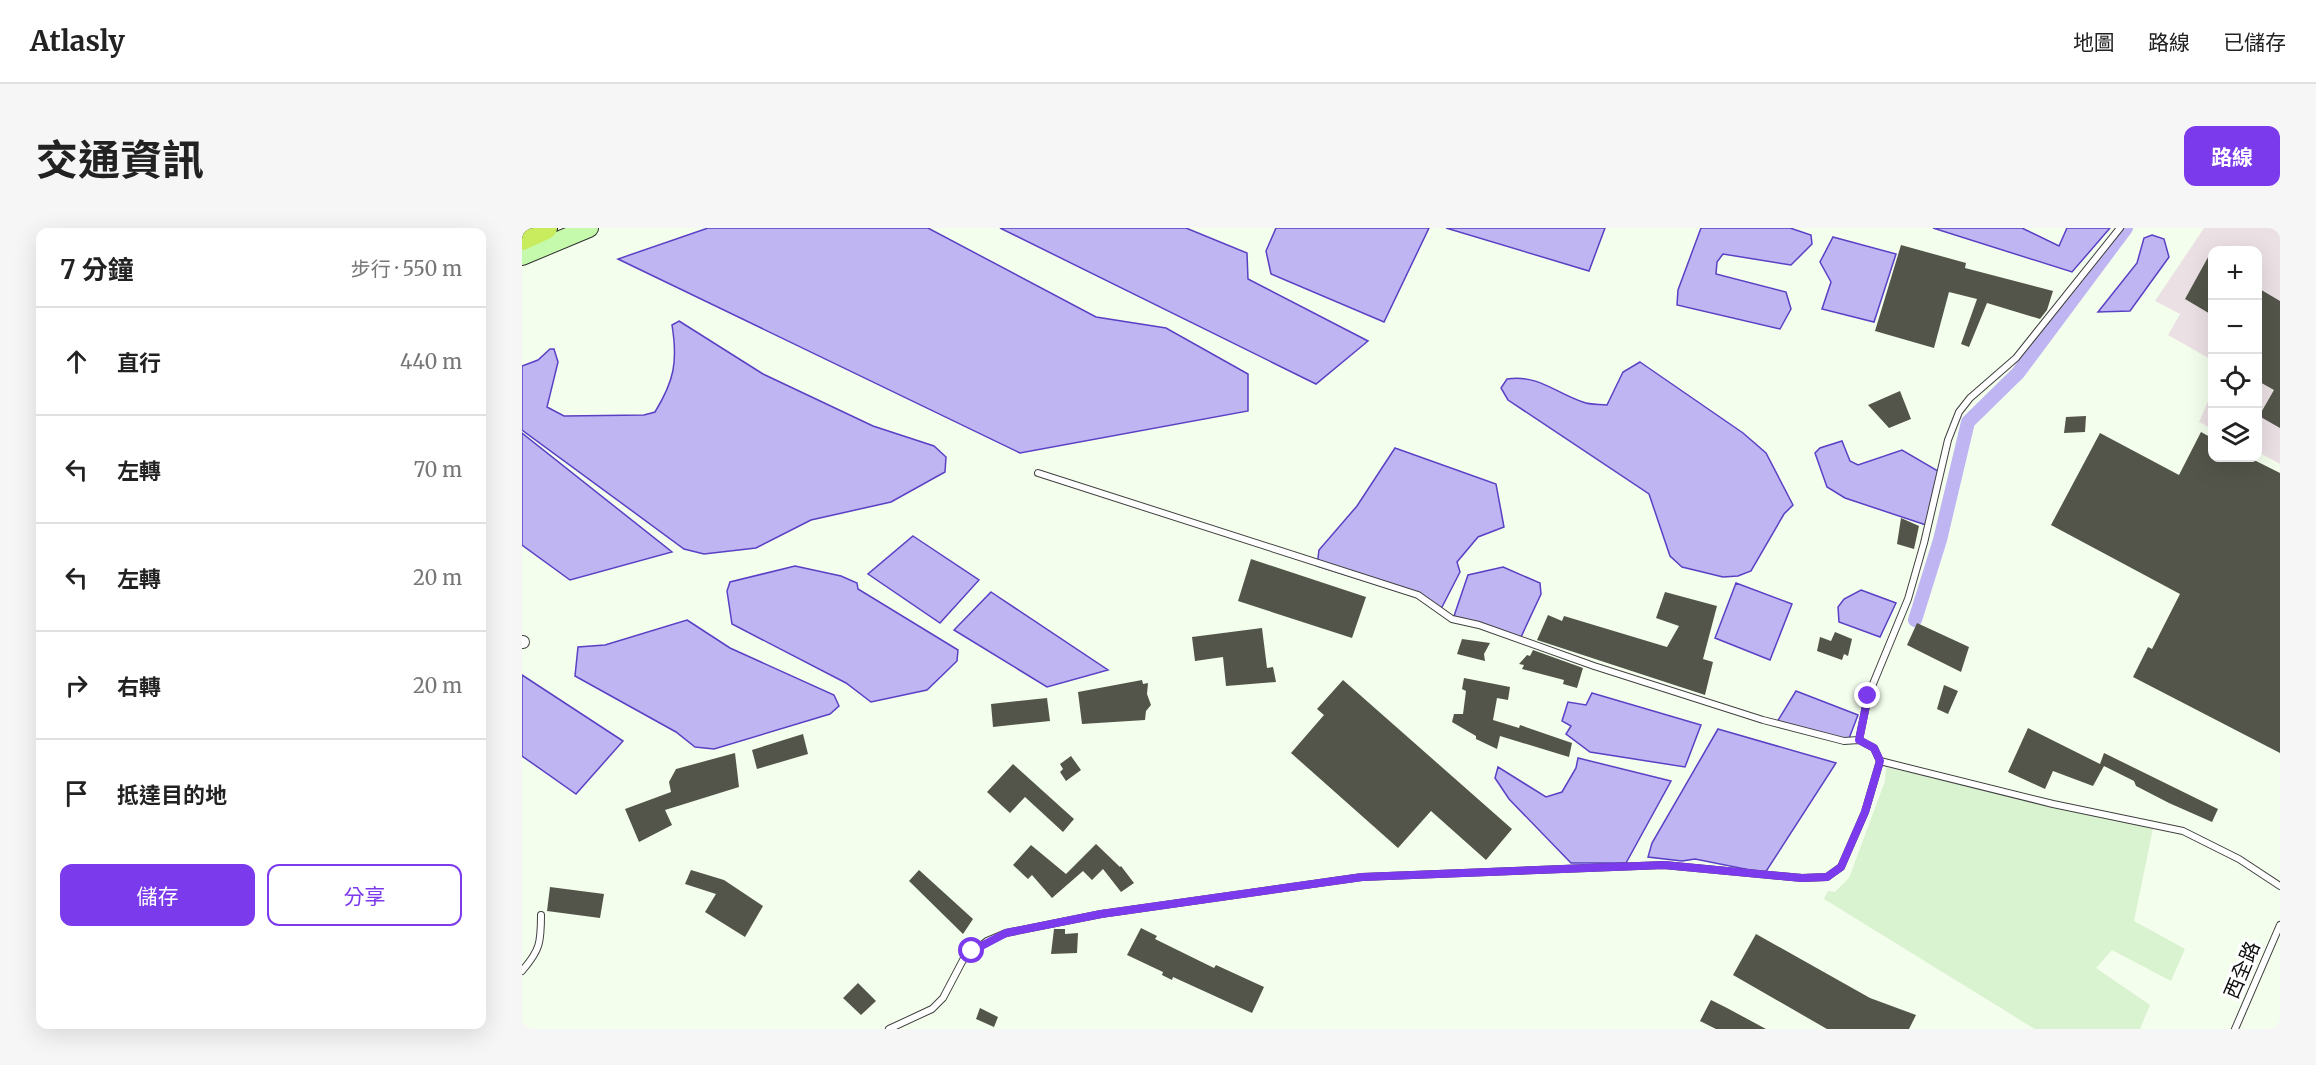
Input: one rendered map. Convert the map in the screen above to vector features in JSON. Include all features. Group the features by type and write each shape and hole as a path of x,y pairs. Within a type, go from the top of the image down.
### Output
{"highway":[{"path":"522,239 546,228"}],"street":[{"path":"522,256 589,228"}],"lane":[{"path":"1859,740 1868,696 1908,599 1924,543 1948,440 1959,412 1970,398 2016,358 2120,228"},
{"path":"889,1029 932,1009 943,998 963,960 987,941 1006,933 1101,914 1374,876 1664,865 1802,878 1827,877 1841,867 1865,812 1880,761 1874,748 1859,740 1844,741 1762,720 1594,666 1479,625 1452,620 1418,595 1038,473"},
{"path":"1880,761 2053,804 2183,831 2202,838 2280,886"},
{"path":"522,971 538,952 541,939 541,915"},
{"name":"西全路","path":"2235,1029 2280,925"}],"shaded area":[{"path":"708,228 928,228 1096,317 1166,328 1248,374 1248,411 1020,453 618,259"},
{"path":"1000,228 1186,228 1247,253 1248,279 1368,341 1316,384"},
{"path":"1276,228 1429,228 1384,322 1271,274 1266,251"},
{"path":"1446,228 1605,228 1589,271"},
{"path":"1701,228 1790,228 1811,235 1812,244 1791,265 1723,254 1717,262 1716,274 1786,292 1791,309 1780,329 1677,305 1678,290"},
{"path":"1933,228 2022,228 2059,246 2067,228 2110,228 2072,272"},
{"path":"2204,228 2280,228 2280,464 2262,454 2262,246 2208,246 2208,358 2168,335 2180,314 2155,301"},
{"path":"2152,235 2164,239 2169,257 2130,311 2098,312 2137,263 2144,238"},
{"path":"1833,237 1896,254 1874,322 1822,309 1831,282 1820,262"},
{"path":"679,321 763,374 873,426 934,446 946,457 945,472 891,502 811,520 756,548 704,554 684,549 522,430 522,366 538,360 550,349 554,349 558,362 547,407 564,416 644,415 655,412 667,391 673,371 675,350 672,325"},
{"path":"1640,362 1743,433 1766,453 1793,505 1784,514 1751,571 1738,576 1723,577 1682,567 1670,556 1649,494 1508,400 1501,388 1507,379 1528,379 1586,403 1607,405 1623,372"},
{"path":"2208,401 2208,427 2199,422"},
{"path":"522,433 672,552 570,580 522,545"},
{"path":"1842,441 1850,461 1858,465 1902,450 1938,471 1926,525 1845,498 1827,487 1815,453 1820,448"},
{"path":"1395,448 1496,484 1504,527 1478,537 1457,562 1460,572 1441,609 1426,600 1317,566 1319,550 1357,506"},
{"path":"913,536 979,580 940,623 868,574"},
{"path":"795,566 841,576 857,583 858,589 958,650 957,661 927,690 871,702 846,683 732,624 727,591 730,582"},
{"path":"1503,567 1540,583 1541,594 1521,637 1454,616 1468,575"},
{"path":"1736,583 1792,604 1770,660 1715,638"},
{"path":"1861,590 1896,603 1880,637 1839,622 1838,607 1844,599"},
{"path":"991,592 1108,670 1047,687 954,630"},
{"path":"687,620 730,648 834,695 839,706 830,714 714,749 695,747 676,732 575,676 578,647 605,645"},
{"path":"522,675 623,741 576,794 522,756"},
{"path":"1796,691 1858,715 1848,741 1777,722"},
{"path":"1592,693 1701,725 1685,767 1590,752 1566,734 1571,726 1562,721 1568,702 1586,705"},
{"path":"1718,729 1836,763 1765,873 1695,859 1682,861 1648,857 1652,843"},
{"path":"1578,758 1671,781 1626,863 1571,863 1509,799 1495,778 1498,767 1546,797 1562,792 1576,768"}],"green space":[{"path":"1886,767 2153,828 2134,921 2185,949 2171,981 2112,950 2096,968 2150,1005 2140,1029 2035,1029 1824,899 1828,891 1835,892 1849,878 1885,781"}],"building":[{"path":"1901,245 1966,263 1965,268 2053,291 2047,310 2040,319 1987,303 1969,347 1961,344 1977,299 1949,292 1934,348 1875,331"},
{"path":"2208,257 2208,313 2185,299"},
{"path":"2262,290 2280,301 2280,428 2262,418 2262,411 2274,390 2262,383"},
{"path":"1900,391 1911,419 1889,428 1868,405"},
{"path":"2086,416 2085,432 2064,433 2066,417"},
{"path":"2201,432 2208,436 2208,462 2258,462 2280,473 2280,753 2133,677 2148,647 2152,649 2180,594 2051,525 2100,433 2179,475"},
{"path":"1901,518 1919,526 1914,549 1897,544"},
{"path":"1251,559 1366,597 1352,638 1238,601"},
{"path":"1665,592 1717,606 1703,659 1713,662 1705,695 1537,640 1548,615 1562,621 1564,616 1667,647 1679,626 1656,618"},
{"path":"1917,623 1969,647 1961,672 1907,645"},
{"path":"1262,628 1267,668 1273,667 1276,682 1226,686 1223,657 1195,661 1192,637"},
{"path":"1835,632 1852,639 1848,656 1844,654 1842,660 1817,651 1820,637 1831,641"},
{"path":"1462,639 1490,643 1484,654 1485,661 1457,654"},
{"path":"1533,650 1583,668 1577,688 1563,684 1564,680 1522,669 1524,665 1519,664 1527,655 1530,656"},
{"path":"1464,678 1510,687 1508,700 1497,698 1493,720 1519,728 1520,725 1572,743 1569,757 1500,736 1497,749 1476,739 1476,736 1452,722 1454,714 1463,714 1466,691 1462,689"},
{"path":"1142,680 1143,684 1148,683 1147,694 1151,705 1146,711 1145,720 1082,724 1078,692"},
{"path":"1343,680 1512,829 1486,860 1431,811 1398,848 1291,753 1324,715 1317,709"},
{"path":"1944,685 1958,691 1948,714 1937,709"},
{"path":"1047,698 1050,721 993,727 991,704"},
{"path":"2028,728 2104,766 2093,786 2053,771 2045,789 2008,772"},
{"path":"803,734 808,754 757,769 752,750"},
{"path":"735,753 739,787 665,810 672,825 639,842 625,809 671,792 669,782 676,769"},
{"path":"2104,753 2218,809 2212,822 2136,786 2134,781 2100,764"},
{"path":"1071,756 1081,770 1066,781 1060,772 1063,769 1060,764"},
{"path":"1013,764 1074,819 1063,832 1025,797 1010,813 987,792"},
{"path":"1096,844 1121,866 1134,883 1121,892 1103,869 1092,880 1083,871 1052,898 1032,875 1028,879 1013,865 1031,845 1066,874"},
{"path":"691,870 724,880 763,906 745,937 705,912 716,894 685,884"},
{"path":"919,870 973,919 963,934 909,881"},
{"path":"550,887 604,894 600,918 547,911"},
{"path":"1141,928 1157,936 1155,939 1214,968 1216,965 1264,987 1252,1013 1173,977 1172,980 1162,975 1163,972 1127,955"},
{"path":"1054,929 1065,929 1065,934 1078,933 1077,953 1051,954"},
{"path":"1756,934 1870,998 1916,1015 1909,1029 1827,1029 1733,975"},
{"path":"858,983 876,1001 861,1015 843,998"},
{"path":"1711,1000 1766,1029 1716,1029 1700,1021"},
{"path":"980,1008 998,1017 994,1027 976,1019"}],"waterway":[{"path":"1915,620 1940,540 1968,422 2018,373 2126,228"}],"route":[{"path":"972,951 987,941 1006,933 1101,914 1362,877 1664,865 1802,878 1827,877 1841,867 1865,812 1880,761 1874,748 1859,740 1868,696"}]}
